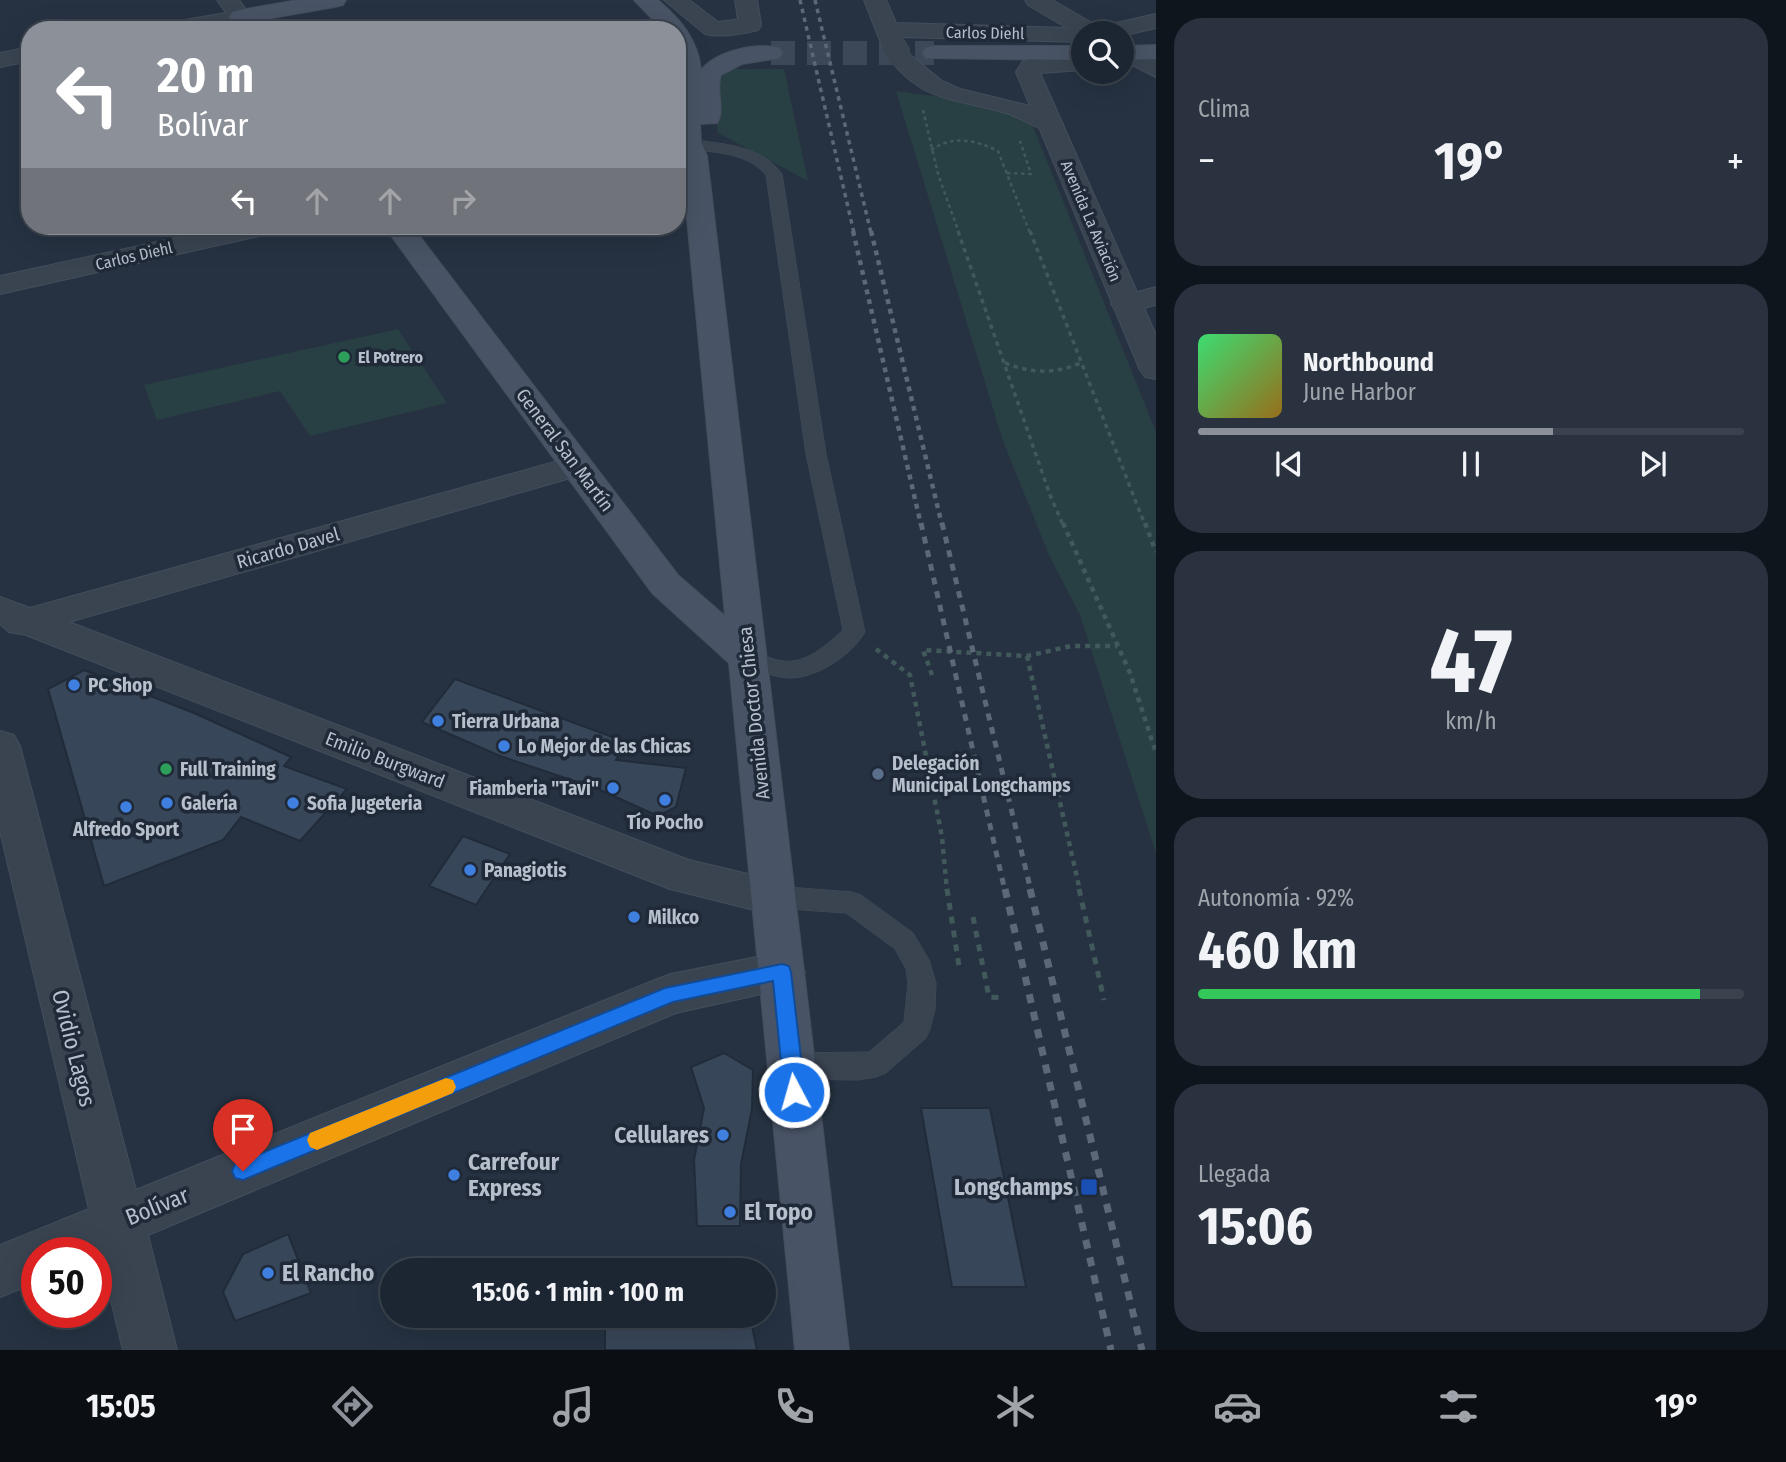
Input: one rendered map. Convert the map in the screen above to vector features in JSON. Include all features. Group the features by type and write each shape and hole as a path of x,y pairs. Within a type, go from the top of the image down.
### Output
{"main road":[{"path":"239,15 335,0"},
{"name":"Avenida Doctor Chiesa","path":"645,0 669,21"},
{"path":"658,0 685,21"},
{"path":"686,22 722,46 771,53 743,56 714,69 707,79 708,130 686,141"},
{"name":"Avenida Doctor Chiesa","path":"686,49 690,77 686,110"},
{"path":"934,53 1071,53"},
{"name":"Avenida Doctor Chiesa","path":"686,147 694,156 822,1350"},
{"name":"General San Martín","path":"405,235 665,584 749,659"}],"street":[{"path":"675,0 713,29 750,25 746,0"},
{"path":"875,0 896,49 913,75 939,91 981,102 1035,100"},
{"path":"1036,0 1072,21"},
{"path":"210,21 239,15"},
{"path":"1134,26 1156,21"},
{"name":"Carlos Diehl","path":"896,49 1071,36"},
{"path":"0,60 21,56"},
{"name":"Carlos Diehl","path":"1035,100 1031,66 1071,63"},
{"name":"Avenida La Aviación","path":"1035,100 1156,370"},
{"name":"Carlos Diehl","path":"0,285 227,235"},
{"path":"1126,304 1156,296"},
{"name":"Ricardo Davel","path":"10,620 576,466"},
{"name":"Emilio Burgward","path":"10,620 685,877 774,897"},
{"name":"Ovidio Lagos","path":"0,746 150,1350"},
{"name":"Bolívar","path":"83,1237 671,994 782,972"},
{"path":"0,1271 21,1262"}],"lane":[{"path":"686,144 740,153 758,159 769,166 774,174 816,454 854,632 824,657 791,670 749,659"},
{"path":"774,897 852,903 904,941 919,968 922,983 921,1010 916,1029 876,1064 859,1067 792,1066"}],"path":[{"path":"1007,173 1031,174 1012,119 1035,100"},
{"path":"1156,552 998,151 984,143 957,139 936,145 931,150 1049,495 1130,673 1156,753"},
{"path":"1004,363 1040,374 1067,370 1083,362"},
{"path":"854,632 910,675 942,837 949,915 960,966"},
{"path":"932,676 923,650 1027,656 1042,650 1084,644 1117,646"},
{"path":"1027,656 1104,1000"},
{"path":"973,916 989,996 1005,998"}],"green space":[{"path":"710,69 784,69 808,181 718,133"},
{"path":"896,91 983,105 1032,124 1156,432 1156,853 1080,615 1049,555 1003,441"},
{"name":"El Potrero","path":"398,329 447,403 310,436 280,391 157,420 144,385"}],"building":[{"path":"84,670 194,713 291,757 284,766 347,789 300,841 241,817 223,840 104,886 48,689"},
{"path":"455,679 626,742 616,760 686,768 676,807 658,816 598,789 500,756 422,722"},
{"name":"Panagiotis","path":"463,836 510,854 476,905 429,886"},
{"path":"724,1053 753,1070 752,1109 741,1164 740,1226 697,1226 694,1160 704,1108 691,1067"},
{"path":"921,1108 990,1108 1026,1287 952,1287"},
{"name":"El Rancho","path":"288,1234 311,1293 235,1321 223,1292 243,1254"},
{"path":"605,1328 752,1328 757,1350 605,1350"}],"tunnel":[{"path":"771,53 934,53"}],"railway":[{"path":"800,0 854,233"},
{"path":"815,0 871,233"},
{"path":"853,231 921,525"},
{"path":"871,231 942,525"},
{"path":"921,523 1005,891"},
{"path":"942,523 1031,891"},
{"path":"1005,889 1111,1350"},
{"path":"1030,889 1142,1350"}],"slow traffic":[{"path":"317,1140 446,1087"}],"place":[{"name":"El Potrero","path":"344,357"},
{"name":"PC Shop","path":"74,685"},
{"name":"Tierra Urbana","path":"438,721"},
{"name":"Lo Mejor de las Chicas","path":"504,746"},
{"name":"Full Training","path":"166,769"},
{"name":"Delegación Municipal Longchamps","path":"878,774"},
{"name":"Fiamberia \"Tavi\"","path":"613,788"},
{"name":"Tío Pocho","path":"665,800"},
{"name":"Galería","path":"167,803"},
{"name":"Sofia Jugeteria","path":"293,803"},
{"name":"Alfredo Sport","path":"126,807"},
{"name":"Panagiotis","path":"470,870"},
{"name":"Milkco","path":"634,917"},
{"name":"Cellulares","path":"723,1135"},
{"name":"Carrefour Express","path":"454,1175"},
{"name":"Longchamps","path":"1089,1187"},
{"name":"El Topo","path":"730,1212"},
{"name":"El Rancho","path":"268,1273"}],"route":[{"path":"243,1171 671,994 782,972 794,1092"}]}
